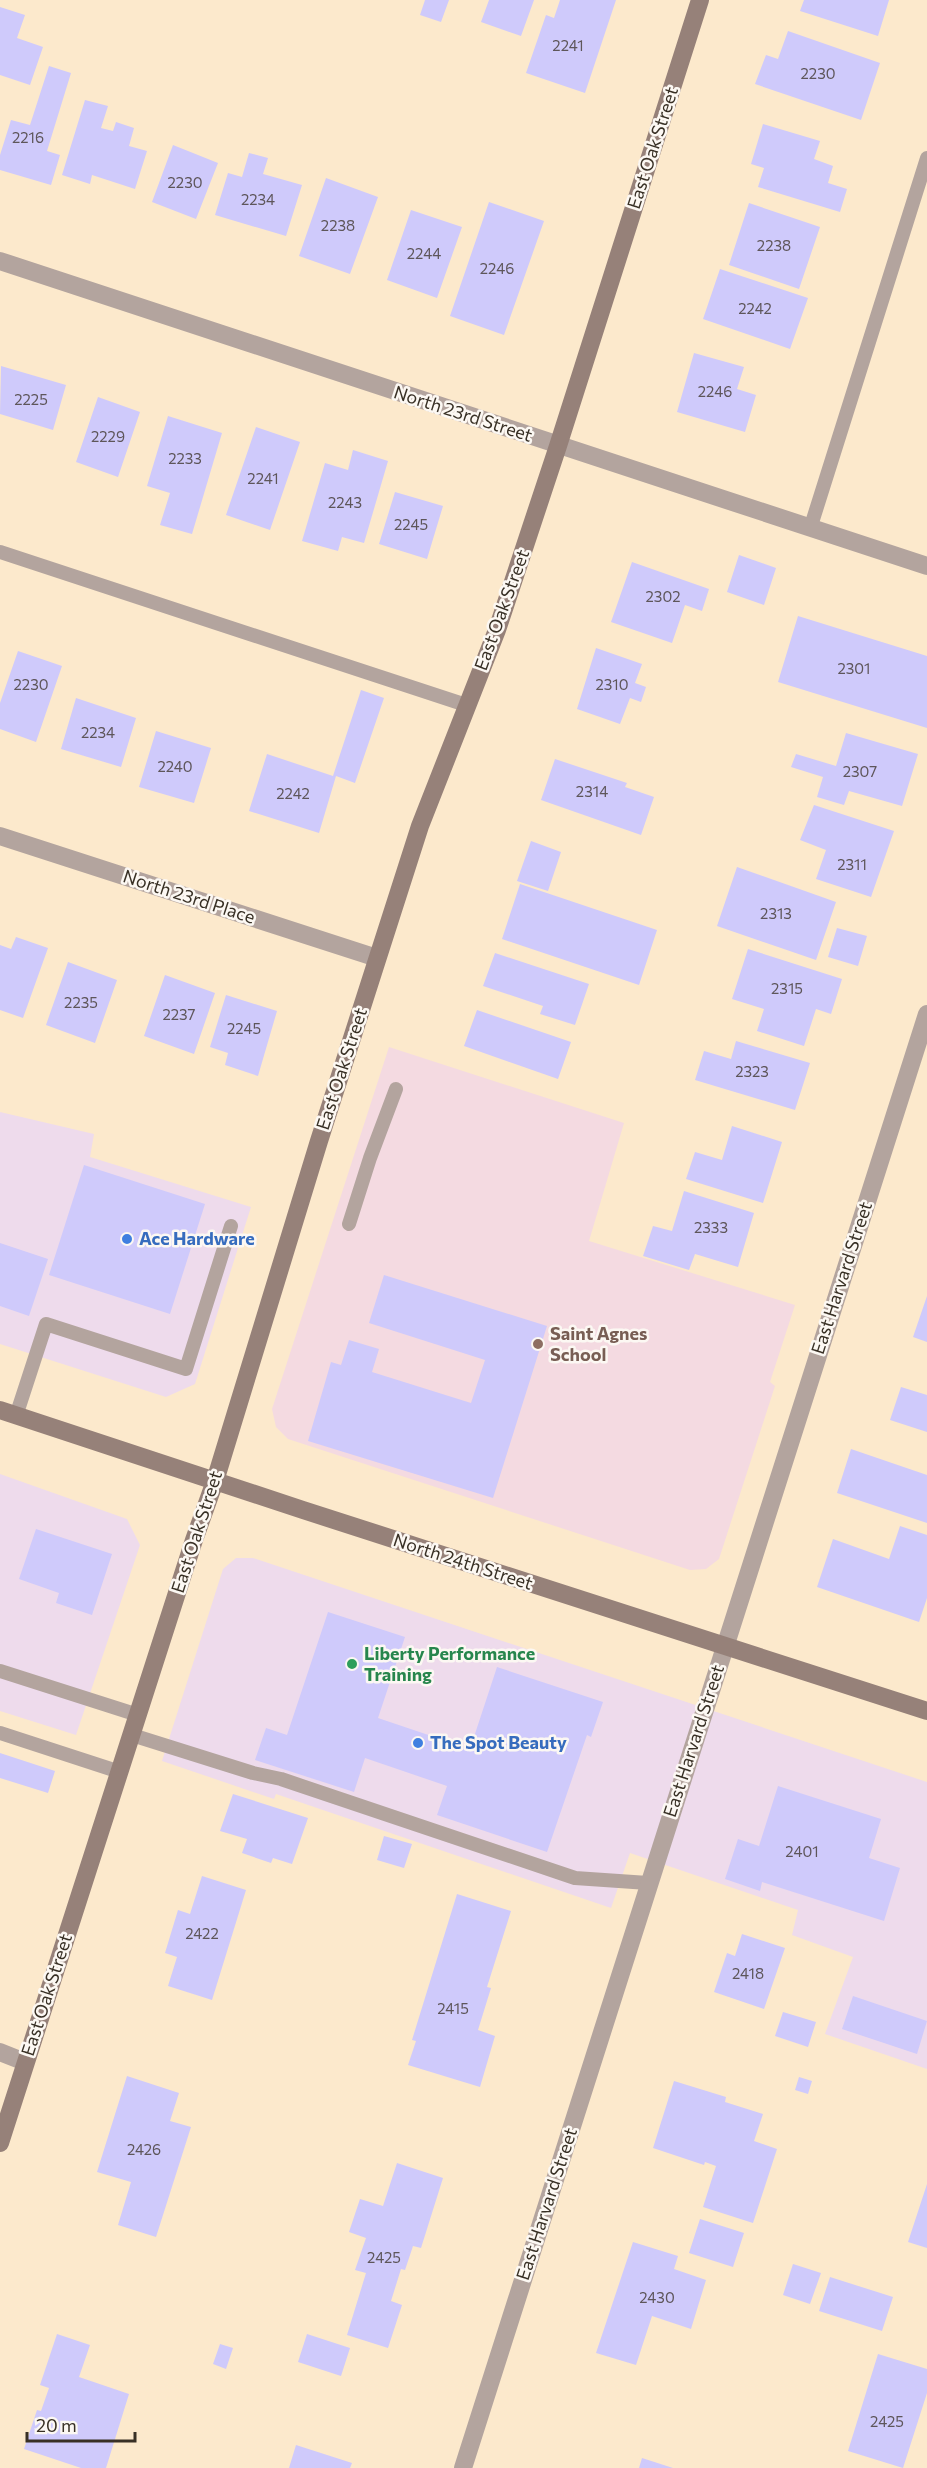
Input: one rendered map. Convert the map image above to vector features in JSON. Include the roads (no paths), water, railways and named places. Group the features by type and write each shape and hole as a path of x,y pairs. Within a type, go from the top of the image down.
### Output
{"street":[{"name":"East Oak Street","path":"0,2143 215,1481 420,826 496,630 558,446 700,0"},
{"name":"North 23rd Street","path":"0,261 927,566"},
{"name":"North 23rd Place","path":"0,836 377,958"},
{"name":"East Harvard Street","path":"463,2468 927,1014"},
{"name":"North 24th Street","path":"8,1413 927,1711"},
{"path":"0,2052 25,2062"}],"lane":[{"path":"810,529 927,158"},
{"path":"0,552 466,705"},
{"path":"349,1224 370,1158 396,1089"},
{"path":"8,1413 46,1324 186,1369 231,1227"},
{"path":"0,1671 138,1715"},
{"path":"0,1733 120,1772"},
{"path":"132,1734 253,1773 281,1779 575,1878 648,1883"}],"place":[{"name":"Ace Hardware","path":"127,1239"},
{"name":"Saint Agnes School","path":"538,1344"},
{"name":"Liberty Performance Training","path":"352,1664"},
{"name":"The Spot Beauty","path":"418,1743"}]}
